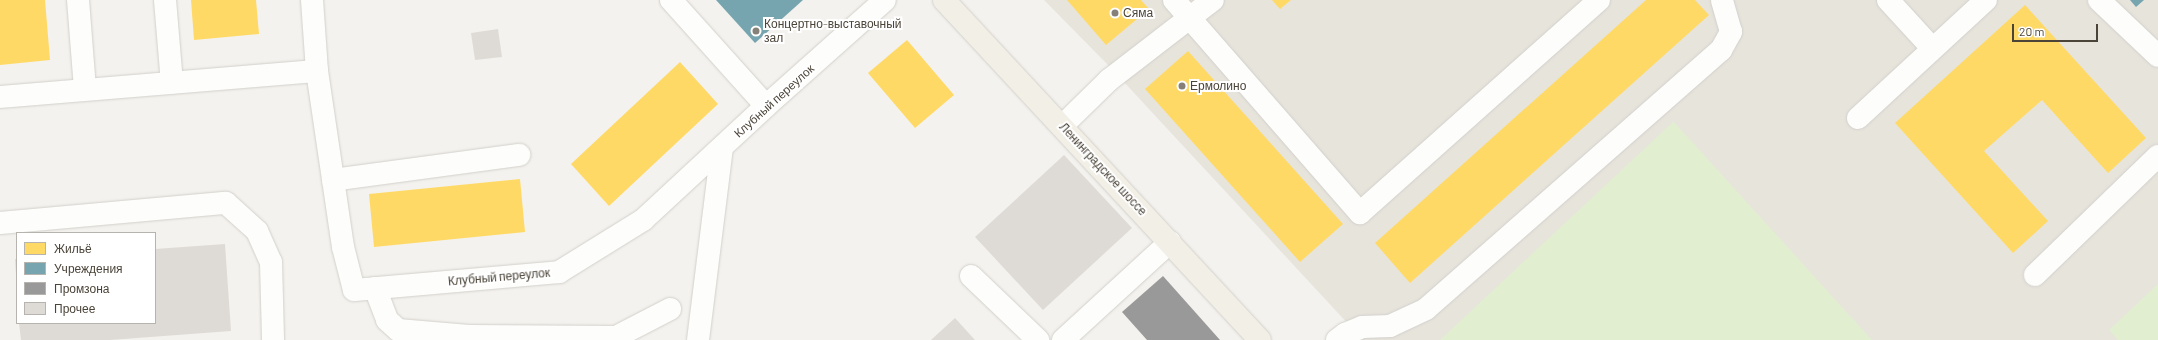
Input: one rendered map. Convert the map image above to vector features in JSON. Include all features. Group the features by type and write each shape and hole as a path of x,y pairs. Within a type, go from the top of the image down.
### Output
{"main road":[{"name":"Ленинградское шоссе","path":"944,0 1260,340"}],"street":[{"path":"78,0 85,89"},
{"path":"165,0 172,83"},
{"name":"Клубный переулок","path":"312,0 317,71 343,247 354,290 558,272 642,220 766,106 885,0"},
{"path":"671,0 766,106"},
{"path":"1174,0 1360,213 1599,0"},
{"path":"1062,126 1109,80 1191,19 1213,0"},
{"path":"1337,340 1345,334 1362,327 1390,326 1426,309 1721,50 1731,32 1722,0"},
{"path":"1888,0 1932,48"},
{"path":"1858,118 1932,48 1986,0"},
{"path":"2099,0 2158,56"},
{"path":"0,97 317,71"},
{"path":"698,340 722,147"},
{"path":"334,180 520,155"},
{"path":"2035,275 2158,156"},
{"path":"0,223 226,203 257,231 271,262 273,340"},
{"path":"1063,340 1170,242"},
{"path":"971,276 1038,340"},
{"path":"375,288 387,320 398,330 469,336 616,337 670,309"}],"shaded area":[{"path":"1044,0 2158,0 2158,340 1363,340 1110,67"}],"green space":[{"path":"1673,122 1872,340 1440,340"},
{"path":"2158,284 2158,340 2118,340 2109,330"}],"building: Жильё":[{"path":"0,0 45,0 50,60 0,65"},
{"path":"191,0 256,0 259,34 194,40"},
{"path":"1067,0 1141,0 1149,9 1106,45"},
{"path":"1272,0 1291,0 1280,9"},
{"path":"1646,0 1695,0 1709,15 1410,283 1375,243"},
{"path":"2025,5 2146,138 2108,173 2042,100 1984,151 2048,221 2013,253 1895,123"},
{"path":"907,40 954,95 915,128 868,73"},
{"path":"1188,51 1343,224 1300,262 1145,89"},
{"path":"680,62 718,104 609,206 571,164"},
{"path":"520,179 525,232 374,247 369,194"}],"building: Учреждения":[{"name":"Концертно-выставочный зал","path":"716,0 803,0 755,43"},
{"path":"2130,0 2144,0 2136,7"}],"building: Промзона":[{"path":"1163,276 1220,340 1147,340 1122,312"}],"building: Прочее":[{"path":"498,29 502,57 475,60 471,33"},
{"path":"1064,155 1132,228 1043,310 975,237"},
{"path":"225,244 231,331 110,340 21,340 19,324 156,324 156,249"},
{"path":"955,318 975,340 931,340"}],"place":[{"name":"Сяма","path":"1115,13"},
{"name":"Концертно-выставочный зал","path":"756,31"},
{"name":"Ермолино","path":"1182,86"}]}
